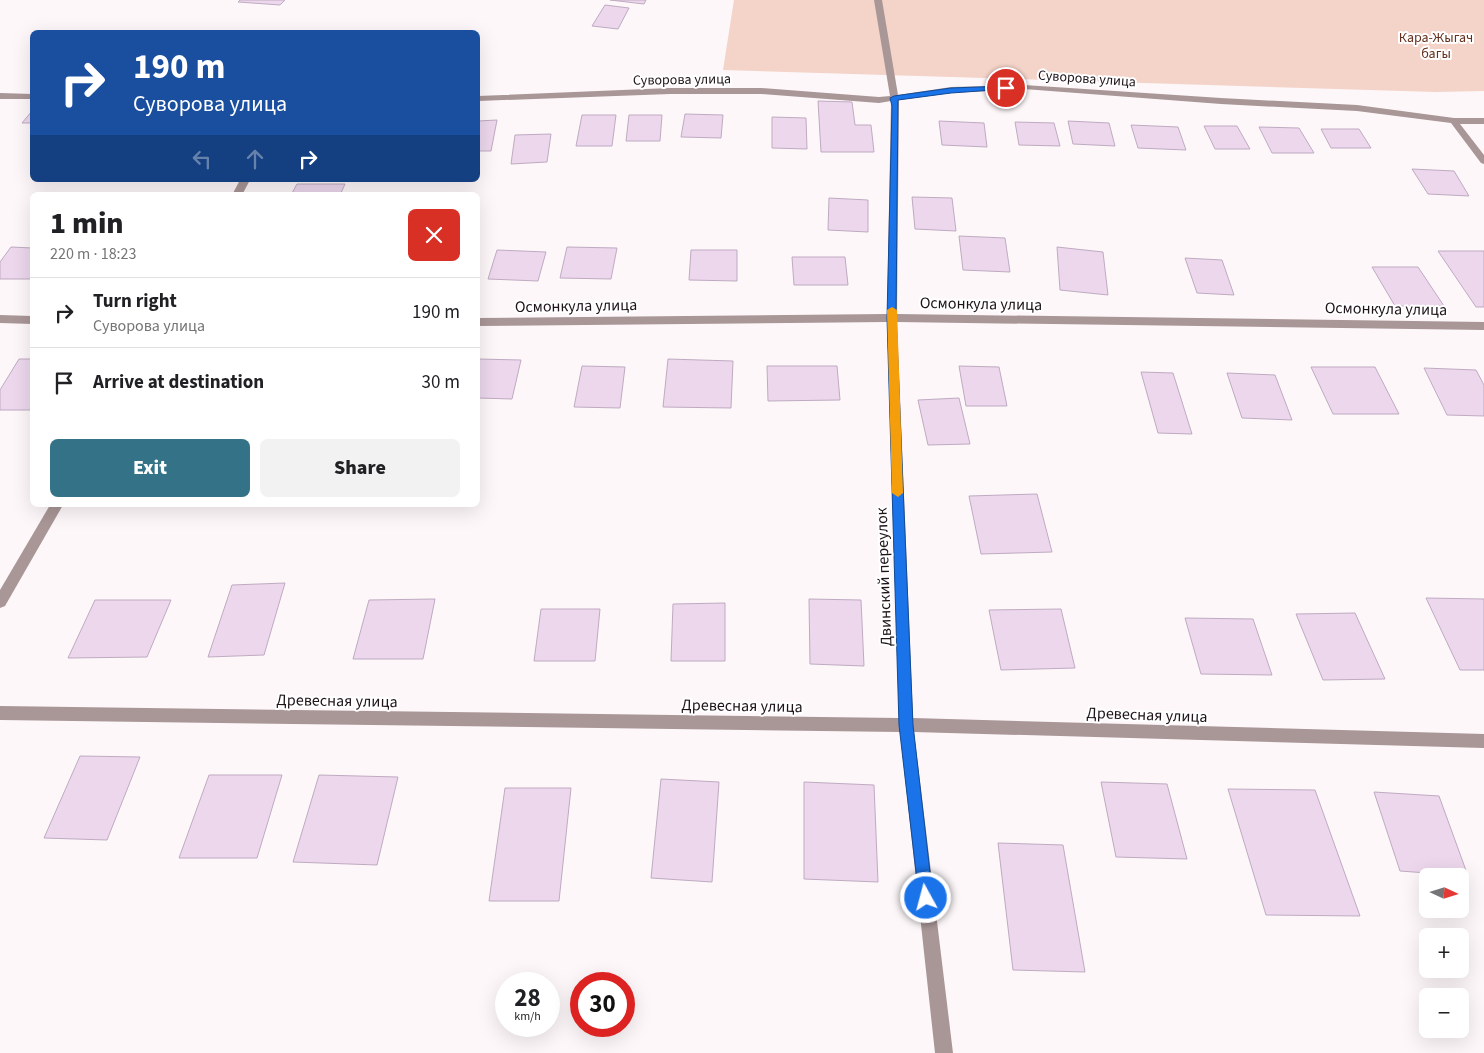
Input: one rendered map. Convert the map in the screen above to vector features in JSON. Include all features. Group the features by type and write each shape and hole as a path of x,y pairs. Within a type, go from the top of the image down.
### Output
{"street":[{"name":"Двинский переулок","path":"878,0 896,106 892,318 906,725 944,1053"},
{"name":"Суворова улица","path":"480,98 580,96 670,91 761,91 879,100 951,90 1024,87 1221,101 1357,108 1454,121 1484,121"},
{"path":"0,96 30,96"},
{"path":"1454,121 1484,161"},
{"name":"Осмонкула улица","path":"480,322 892,318 1484,326"},
{"path":"0,319 30,320"},
{"path":"0,602 55,507"},
{"name":"Древесная улица","path":"0,713 906,725 1484,741"}],"green space":[{"name":"Кара-Жыгач багы","path":"734,0 1484,0 1484,91 1436,92 723,70"}],"building":[{"path":"240,0 285,0 280,5 238,2"},
{"path":"610,0 646,0 644,4"},
{"path":"605,5 629,8 618,29 592,26"},
{"path":"818,101 852,102 855,125 871,125 874,152 821,152"},
{"path":"30,113 30,123 22,123"},
{"path":"685,114 723,115 721,138 681,137"},
{"path":"582,115 616,115 612,146 576,146"},
{"path":"629,115 662,115 660,141 626,141"},
{"path":"772,117 806,118 807,149 772,148"},
{"path":"497,120 491,151 480,151 480,121"},
{"path":"939,121 984,123 987,147 942,145"},
{"path":"1068,121 1109,123 1115,146 1073,144"},
{"path":"1015,122 1054,123 1060,146 1019,145"},
{"path":"1131,125 1178,127 1186,150 1138,148"},
{"path":"1204,126 1237,126 1250,149 1215,149"},
{"path":"1259,127 1299,128 1314,153 1272,153"},
{"path":"1321,129 1359,129 1371,148 1331,148"},
{"path":"551,134 547,162 511,164 515,135"},
{"path":"1412,169 1454,171 1469,196 1428,194"},
{"path":"297,184 345,184 341,192 293,192"},
{"path":"912,197 952,198 956,231 915,229"},
{"path":"829,198 868,200 868,232 828,230"},
{"path":"959,236 1005,238 1010,272 963,270"},
{"path":"11,247 30,248 30,279 0,279 0,262"},
{"path":"567,247 617,248 611,279 560,278"},
{"path":"1057,247 1103,252 1108,295 1060,290"},
{"path":"497,250 546,252 538,281 488,279"},
{"path":"691,250 737,250 737,281 689,280"},
{"path":"1438,251 1484,251 1484,307 1476,307"},
{"path":"792,257 845,257 848,285 794,285"},
{"path":"1185,258 1222,260 1234,295 1197,293"},
{"path":"1372,267 1418,267 1444,306 1395,306"},
{"path":"19,359 30,359 30,410 0,410 0,390"},
{"path":"480,359 521,360 512,399 480,398"},
{"path":"668,359 733,361 731,408 663,407"},
{"path":"582,366 625,367 620,408 574,407"},
{"path":"767,366 837,366 840,400 768,401"},
{"path":"959,366 999,367 1007,406 966,406"},
{"path":"1311,367 1375,367 1399,414 1333,414"},
{"path":"1424,368 1476,370 1484,385 1484,416 1447,415"},
{"path":"1141,372 1173,373 1192,434 1158,433"},
{"path":"1227,373 1275,375 1292,420 1242,418"},
{"path":"959,398 970,444 928,445 918,400"},
{"path":"1037,494 1052,552 981,554 969,496"},
{"path":"285,583 264,655 208,657 232,585"},
{"path":"1426,598 1484,599 1484,670 1460,670"},
{"path":"435,599 423,659 353,659 369,600"},
{"path":"809,599 861,600 864,666 810,664"},
{"path":"95,600 171,600 147,657 68,658"},
{"path":"725,603 725,661 671,661 673,604"},
{"path":"541,609 600,609 595,661 534,661"},
{"path":"1061,609 1075,668 1001,670 989,610"},
{"path":"1355,613 1385,679 1323,680 1296,614"},
{"path":"1185,618 1253,619 1272,675 1201,674"},
{"path":"80,756 140,757 107,840 44,838"},
{"path":"209,775 282,775 257,858 179,858"},
{"path":"319,775 398,777 377,865 293,862"},
{"path":"661,779 719,782 712,882 651,878"},
{"path":"804,782 874,785 878,882 804,879"},
{"path":"1101,782 1167,784 1187,859 1116,857"},
{"path":"505,788 571,788 559,901 489,901"},
{"path":"1228,789 1315,790 1360,916 1266,915"},
{"path":"1374,792 1439,796 1465,868 1419,868 1419,872 1400,871"},
{"path":"998,843 1063,845 1085,972 1013,970"}],"slow traffic":[{"path":"892,310 898,493"}],"route":[{"path":"926,898 906,725 892,318 896,106 894,98 951,90 1006,88"}]}
